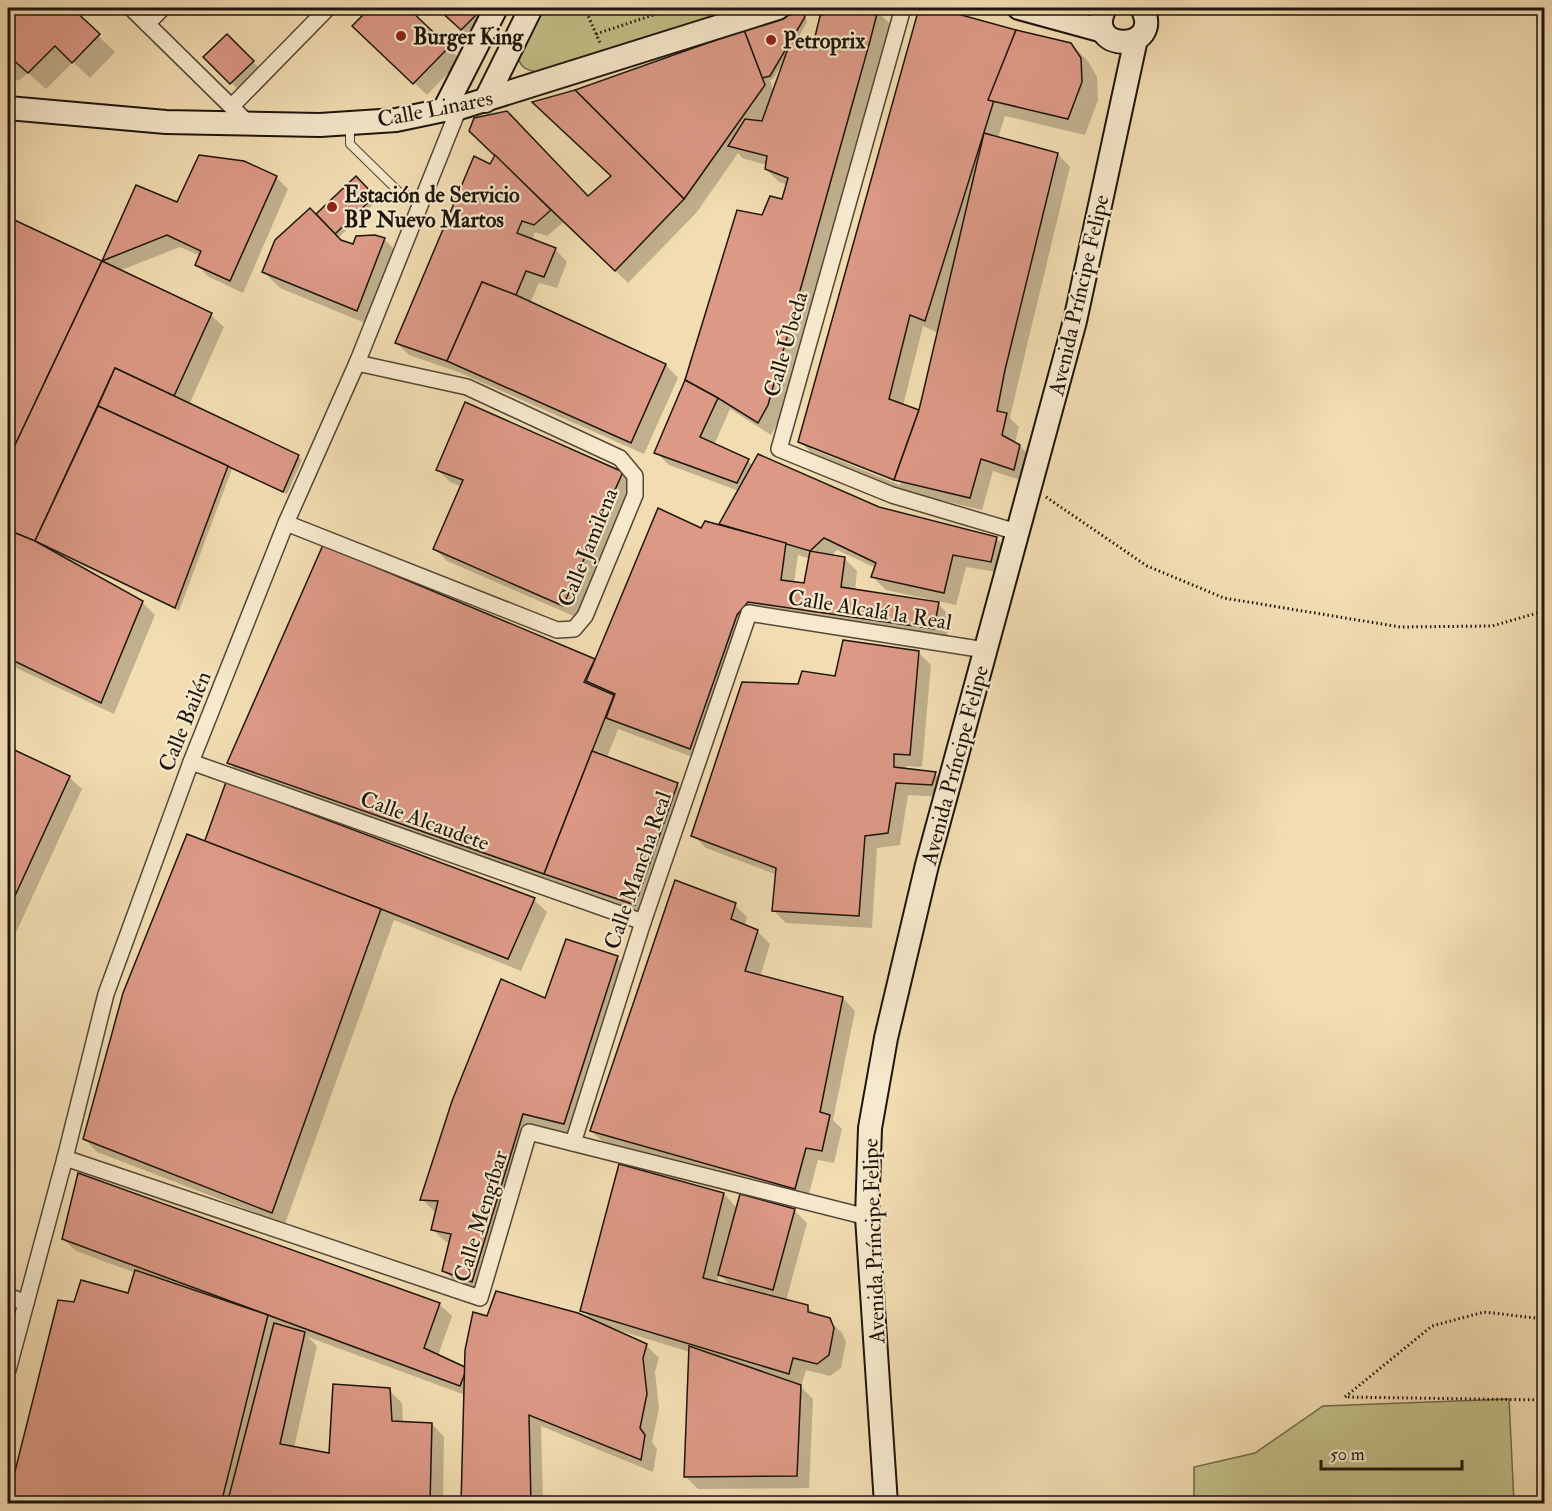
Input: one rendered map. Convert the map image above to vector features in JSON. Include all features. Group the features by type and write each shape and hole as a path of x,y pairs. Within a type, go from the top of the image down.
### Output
{"main road":[{"path":"452,109 496,8"},
{"path":"485,101 531,8"},
{"name":"Calle Linares","path":"8,108 166,122 320,125 396,120 485,101 778,8"},
{"path":"1019,8 1103,31"},
{"path":"1105,8 1101,16 1101,24 1108,37 1123,43 1136,39"},
{"name":"Avenida Príncipe Felipe","path":"886,1503 867,1217 870,1128 886,1038 927,865 1075,321 1136,39 1146,21 1142,8"}],"street":[{"path":"131,8 249,123"},
{"path":"147,24 163,8"},
{"path":"232,106 328,8"},
{"name":"Calle Úbeda","path":"903,8 779,449 892,495 1017,532"},
{"name":"Calle Bailén","path":"8,1370 106,994 192,762 286,524 357,363 422,201 452,109"},
{"name":"Calle Jamilena","path":"286,524 557,630 574,629 585,616 635,495 635,476 620,458 467,387 357,363"},
{"name":"Calle Alcalá la Real","path":"749,613 985,650"},
{"name":"Calle Mancha Real","path":"573,1143 643,922 749,613"},
{"name":"Calle Alcaudete","path":"192,762 643,922"},
{"name":"Calle Mengíbar","path":"65,1158 480,1298 529,1132 867,1217"},
{"path":"8,1296 26,1303"}],"lane":[{"path":"350,123 350,144 399,192 422,201"}],"path":[{"path":"588,8 586,11 596,34 674,8"},
{"path":"1030,486 1147,566 1224,598 1400,627 1492,626 1545,611"},
{"path":"1545,1319 1484,1312 1432,1326 1345,1397 1545,1400"}],"shaded area":[{"path":"538,8 749,8 542,73 524,67 515,50"},
{"path":"1509,1399 1514,1503 1194,1503 1194,1467 1255,1453 1323,1406"}],"building":[{"path":"8,8 72,8 100,34 72,63 55,46 28,73 10,57 8,59"},
{"name":"Burger King","path":"370,8 408,8 449,47 413,84 352,26"},
{"path":"437,8 473,8 478,13 461,30"},
{"path":"834,8 867,12 868,8 878,10 768,405 758,423 685,380 737,210 762,215 770,196 782,199 788,178 765,169 767,156 728,146 745,119 762,121 791,40 813,45 820,16"},
{"path":"919,8 936,8 1016,30 925,321 910,315 889,399 919,410 894,480 798,442"},
{"path":"802,11 805,17 770,76 762,78 744,30"},
{"path":"744,30 765,85 684,199 575,90"},
{"path":"1016,30 1071,43 1081,58 1082,82 1068,119 988,100"},
{"path":"227,34 254,61 230,84 203,57"},
{"path":"575,90 684,199 615,271 469,131 474,118 507,111 588,196 611,176 532,102"},
{"path":"984,133 1058,153 997,411 1007,413 1002,435 1020,445 1014,470 981,459 970,498 894,480 919,410"},
{"path":"199,155 244,161 277,176 230,281 195,265 201,251 167,235 102,261 136,185 177,202"},
{"path":"495,155 551,210 534,225 522,221 517,233 556,248 544,277 526,271 516,295 482,282 447,361 395,343 474,156 490,164"},
{"path":"356,176 375,196 335,234 316,214"},
{"path":"310,208 341,240 353,244 356,236 375,235 385,238 357,311 262,272 275,240"},
{"path":"8,217 102,261 8,460"},
{"path":"102,261 212,313 174,396 115,368 35,541 8,530 8,460"},
{"path":"482,282 516,295 666,364 631,443 447,361"},
{"path":"115,368 299,455 283,492 98,406"},
{"path":"685,380 718,398 700,437 749,459 737,483 654,453"},
{"path":"465,402 623,472 563,606 433,549 463,480 436,470"},
{"path":"98,406 228,466 175,608 35,541"},
{"path":"758,454 879,507 997,537 991,562 953,555 944,593 871,577 876,563 824,538 810,551 719,524"},
{"path":"658,508 701,528 705,521 786,543 781,580 804,583 810,551 845,557 841,587 939,602 934,629 748,602 737,615 690,749 606,718 615,694 586,681"},
{"path":"8,530 35,541 143,601 101,703 8,658"},
{"path":"323,545 595,659 584,682 614,695 544,874 227,763"},
{"path":"843,640 919,651 910,755 894,754 894,767 936,772 932,785 896,783 888,833 865,836 859,916 772,911 776,868 691,836 742,682 798,684 802,671 835,676"},
{"path":"8,747 70,776 8,911"},
{"path":"592,751 678,783 635,905 544,874"},
{"path":"226,782 535,898 508,959 204,843"},
{"path":"187,834 381,909 272,1213 83,1139 123,993"},
{"path":"675,880 736,903 731,919 758,930 745,971 843,997 820,1112 830,1115 822,1151 806,1148 795,1189 590,1131"},
{"path":"566,939 618,956 564,1124 523,1114 472,1282 442,1271 451,1234 431,1230 438,1201 420,1200 452,1101 501,979 545,998"},
{"path":"619,1164 724,1193 703,1278 808,1305 808,1312 830,1318 834,1328 829,1355 817,1364 793,1358 789,1374 580,1311"},
{"path":"78,1173 440,1303 424,1348 467,1368 460,1386 62,1239"},
{"path":"740,1194 795,1209 773,1290 718,1275"},
{"path":"135,1270 268,1315 221,1504 24,1504 8,1499 58,1300 74,1302 81,1280 128,1293"},
{"path":"496,1291 578,1313 647,1344 643,1358 647,1394 640,1428 645,1435 641,1460 529,1415 531,1504 461,1504 465,1350 473,1312 487,1316"},
{"path":"274,1323 305,1332 280,1444 329,1453 333,1384 390,1388 392,1421 432,1423 430,1504 227,1504"},
{"path":"689,1346 801,1385 797,1476 684,1477"},
{"path":"8,1499 24,1504 8,1504"},
{"path":"621,1501 621,1504 573,1504"}],"place":[{"name":"Burger King","path":"401,36"},
{"name":"Petroprix","path":"771,40"},
{"name":"Estación de Servicio BP Nuevo Martos","path":"332,207"}]}
